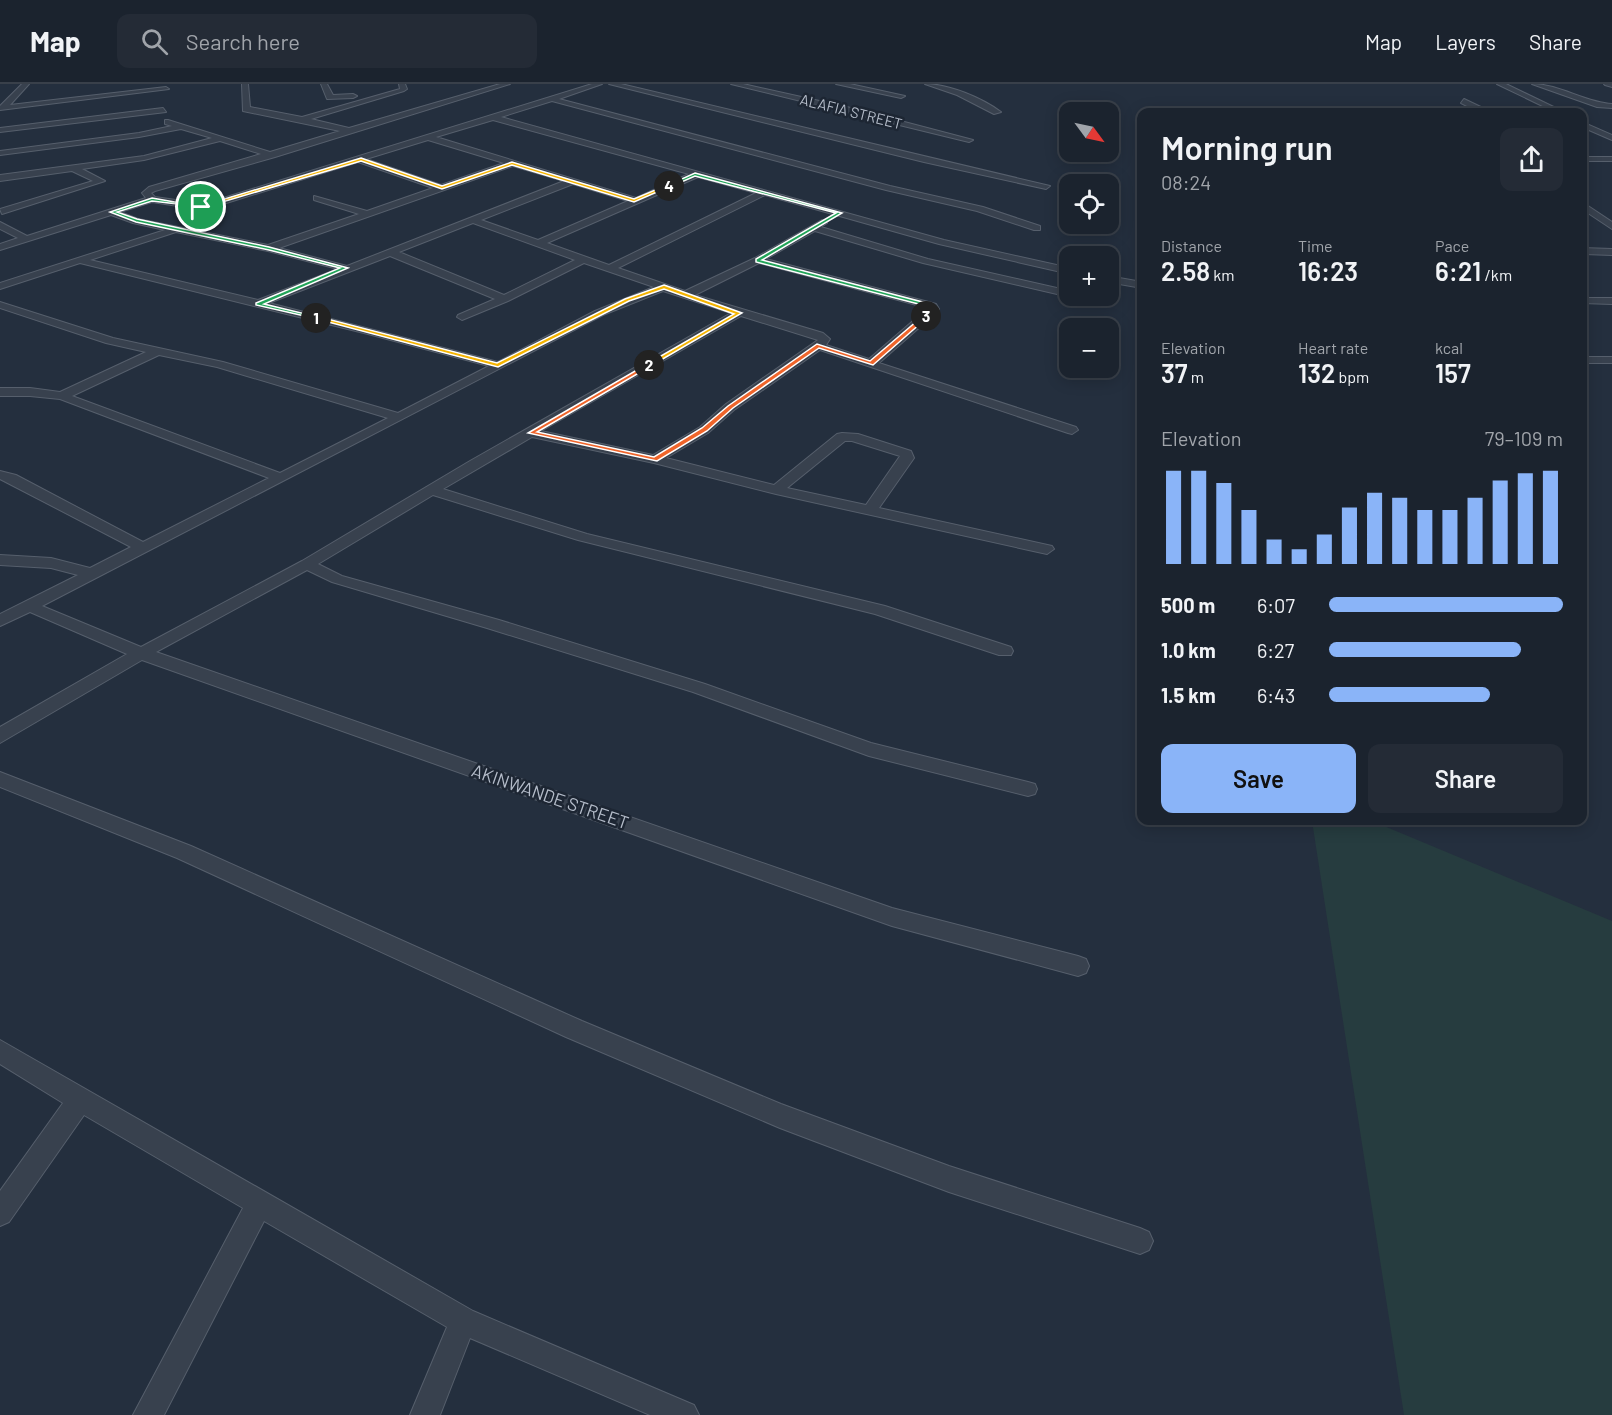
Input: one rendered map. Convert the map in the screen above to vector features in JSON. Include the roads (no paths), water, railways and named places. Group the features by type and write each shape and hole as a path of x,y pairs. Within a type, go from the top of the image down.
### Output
{"street":[{"path":"2,107 26,84 31,84"},
{"path":"245,84 246,109 302,118 350,131"},
{"path":"324,84 330,97 356,96"},
{"path":"302,118 402,90 404,88 402,84"},
{"path":"152,199 146,193 152,189 507,84"},
{"path":"0,247 152,199 204,207 361,160 599,84"},
{"path":"612,84 924,160 1046,186"},
{"name":"ALAFIA STREET","path":"734,84 969,140"},
{"path":"839,84 901,96"},
{"path":"928,84 959,94 997,112"},
{"path":"1500,84 1551,108"},
{"path":"1535,84 1600,105 1612,106"},
{"path":"1607,84 1612,85"},
{"path":"2,107 166,87 163,120 178,127 272,154"},
{"path":"9,92 17,92"},
{"path":"552,99 888,188 980,209 1037,228"},
{"path":"1464,101 1477,108"},
{"path":"0,130 163,110"},
{"path":"492,117 695,175 973,250 1059,269"},
{"path":"1587,126 1612,138"},
{"path":"0,153 139,135 178,127"},
{"path":"428,137 634,200"},
{"path":"0,178 152,156 219,139"},
{"path":"1587,159 1612,159"},
{"path":"1587,159 1612,171"},
{"path":"361,160 442,188"},
{"path":"269,248 512,163"},
{"path":"2,211 101,181 73,168"},
{"path":"537,244 695,175"},
{"path":"258,304 345,268 573,181"},
{"path":"608,269 763,193"},
{"path":"317,198 366,213"},
{"path":"1587,208 1612,226"},
{"path":"112,212 136,221 269,248 345,268"},
{"path":"686,295 758,261 840,213"},
{"path":"472,220 608,269 739,313 819,335 824,339 819,346 730,407 704,430 655,459"},
{"path":"0,225 26,239"},
{"path":"814,228 926,261 1059,291"},
{"path":"0,286 175,230"},
{"path":"1587,244 1596,251"},
{"path":"1587,251 1612,252"},
{"path":"390,252 504,298"},
{"path":"78,260 498,365"},
{"path":"462,317 582,260"},
{"path":"758,261 932,306 934,309 871,364"},
{"path":"1119,281 1137,284"},
{"path":"0,621 627,300 664,287"},
{"path":"1587,302 1612,301"},
{"path":"0,305 110,341 219,364 398,417"},
{"path":"0,736 99,676 307,564 739,313"},
{"path":"819,346 1072,430"},
{"path":"62,396 160,350"},
{"path":"1587,360 1612,360"},
{"path":"0,392 30,392 62,396 281,478"},
{"path":"531,433 655,459 776,490 1047,549"},
{"path":"776,490 843,437 853,436 906,454 907,458 871,510"},
{"path":"0,475 11,478 142,547"},
{"path":"432,490 583,537 879,610 1005,651"},
{"path":"0,560 51,563 90,573"},
{"path":"307,564 337,579 493,624 699,688 869,749 1028,789"},
{"name":"AKINWANDE STREET","path":"29,606 143,654 892,917 1078,966"},
{"path":"0,779 184,852 574,1029 780,1116 949,1179 1140,1240"},
{"path":"0,1052 259,1204 464,1320 684,1415"},
{"path":"0,1213 80,1100"},
{"path":"148,1415 259,1204"},
{"path":"425,1415 464,1320"}]}
